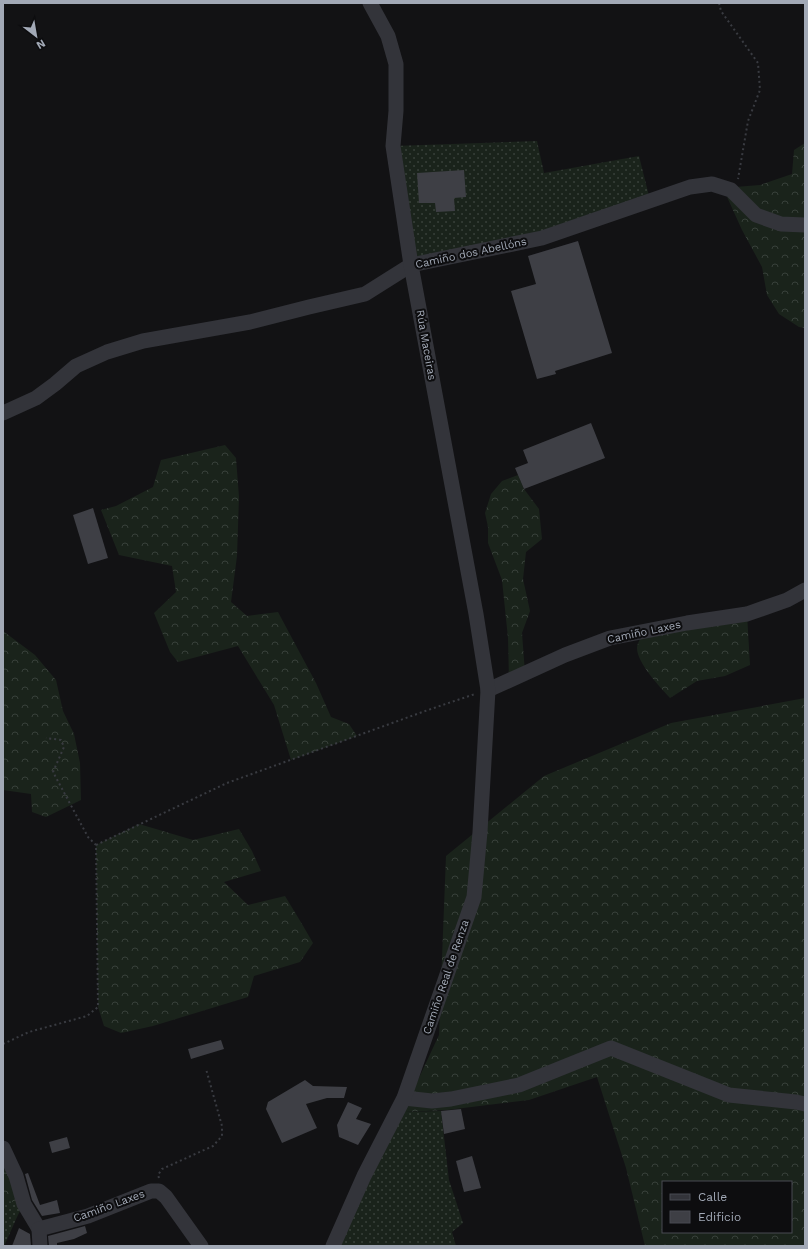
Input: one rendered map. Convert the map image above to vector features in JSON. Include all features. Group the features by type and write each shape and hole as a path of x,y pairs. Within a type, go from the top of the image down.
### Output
{"street":[{"name":"Rúa Maceiras","path":"370,3 388,36 396,64 396,111 393,146 411,265 476,614 488,690"},
{"name":"Camiño dos Abellóns","path":"3,413 36,398 76,366 107,352 143,341 250,322 365,294 411,265 542,238 690,186 712,184 731,190 756,215 781,224 805,225"},
{"name":"Camiño Laxes","path":"488,690 565,655 610,638 687,623 747,614 786,600 805,590"},
{"name":"Camiño Real de Renza","path":"333,1246 364,1176 404,1098 474,897 480,832 488,690"},
{"path":"404,1098 432,1101 451,1099 519,1085 611,1048 729,1095 805,1104"},
{"path":"3,1148 16,1176 24,1204 39,1229 40,1246"},
{"name":"Camiño Laxes","path":"39,1229 88,1216 151,1191 159,1191 166,1197 201,1246"}],"path":[{"path":"719,3 721,11 758,63 760,90 748,121 736,186 731,190"},
{"path":"96,845 227,783 428,710 488,690"},
{"path":"3,1044 30,1032 87,1016 98,1007 96,845 88,837 53,772 64,746 61,740 46,738"},
{"path":"159,1191 158,1175 162,1170 212,1146 222,1136 222,1126 206,1069"}],"green space":[{"path":"537,141 544,173 639,156 650,200 542,238 411,265 393,146"},
{"path":"805,143 805,328 799,327 779,314 767,295 762,267 742,230 723,188 760,185 792,174 794,150"},
{"path":"225,445 236,458 239,497 237,556 231,602 247,616 278,612 316,683 331,717 349,724 357,736 291,760 274,705 238,646 178,662 170,652 154,613 176,592 172,566 119,555 101,510 116,506 153,487 161,460"},
{"path":"518,475 524,489 539,509 542,539 526,552 523,579 530,611 522,633 525,673 509,680 508,638 502,580 488,543 488,527 485,513 491,494 502,481"},
{"path":"747,614 750,665 725,676 697,681 670,698 645,668 638,654 638,644 645,631"},
{"path":"3,631 35,655 56,680 63,711 74,734 80,763 81,800 46,817 32,812 31,794 3,790"},
{"path":"805,698 805,1246 645,1246 626,1168 597,1077 529,1100 447,1110 403,1112 439,1035 446,856 544,776 671,723"},
{"path":"139,824 193,840 239,829 252,851 261,871 224,882 248,905 285,896 313,943 300,962 254,976 248,997 153,1026 121,1033 104,1026 98,1007 96,845"},
{"path":"441,1111 449,1180 463,1223 452,1232 456,1246 334,1246 403,1112"},
{"path":"3,1157 24,1204 3,1200"},
{"path":"3,1199 24,1204 4,1246 3,1246"}],"building":[{"path":"464,170 466,197 454,198 455,211 436,212 435,203 419,203 417,173"},
{"path":"578,241 612,353 555,371 556,374 537,379 511,291 536,284 528,256"},
{"path":"591,423 605,458 524,489 515,468 528,463 523,450"},
{"path":"93,508 108,558 88,564 73,515"},
{"path":"221,1040 224,1049 191,1059 188,1049"},
{"path":"305,1080 313,1086 347,1087 344,1098 327,1098 306,1104 317,1128 282,1143 266,1109 268,1102"},
{"path":"348,1102 362,1108 356,1119 371,1124 358,1145 339,1137 337,1125"},
{"path":"461,1109 465,1129 444,1134 441,1111"},
{"path":"67,1137 70,1148 52,1153 49,1142"},
{"path":"472,1156 481,1188 464,1192 456,1161"},
{"path":"28,1173 40,1205 57,1200 60,1213 42,1216 32,1200 25,1174"},
{"path":"85,1226 87,1233 74,1239 57,1243 57,1246 49,1246 48,1236"},
{"path":"19,1228 30,1234 31,1246 12,1246"}]}
